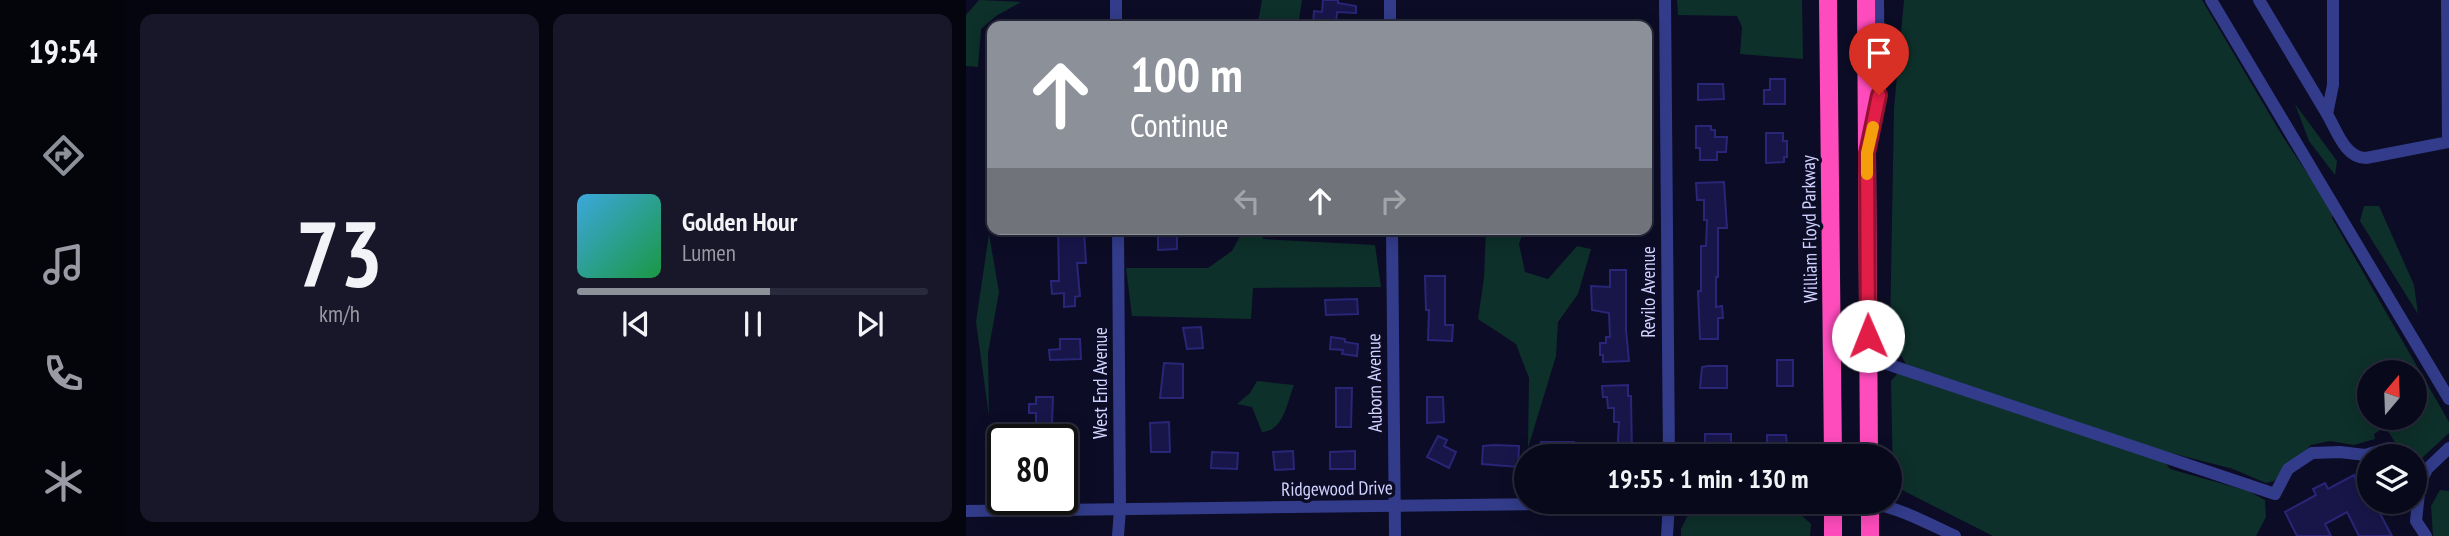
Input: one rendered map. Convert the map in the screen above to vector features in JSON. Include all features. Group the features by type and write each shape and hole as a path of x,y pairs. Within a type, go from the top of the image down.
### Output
{"highway":[{"name":"William Floyd Parkway","path":"1828,0 1833,444"},
{"path":"1866,0 1869,444"},
{"path":"1833,514 1833,536"},
{"path":"1870,514 1870,536"}],"street":[{"path":"1116,0 1116,21"},
{"path":"1390,0 1390,21"},
{"name":"Revilo Avenue","path":"1665,0 1669,444"},
{"path":"1867,153 1879,95 1878,0"},
{"path":"2211,0 2449,399"},
{"path":"2259,0 2348,152 2358,158 2448,142 2447,0"},
{"path":"2327,114 2333,86 2333,0"},
{"name":"West End Avenue","path":"1118,235 1118,536"},
{"name":"Auborn Avenue","path":"1392,235 1395,536"},
{"path":"1869,358 2275,494 2287,469 2312,453 2357,454"},
{"path":"2427,469 2449,448"},
{"name":"Ridgewood Drive","path":"966,511 1514,505"},
{"path":"1902,511 1955,536"},
{"path":"1667,536 1668,514"},
{"path":"2416,514 2416,521 2426,536"}],"green space":[{"path":"979,0 1021,2 987,21 981,29 978,67 966,66 966,15"},
{"path":"1262,0 1302,0 1299,21 1257,21"},
{"path":"1677,0 1802,0 1803,59 1740,54 1742,27 1737,16 1678,15"},
{"path":"1904,0 2202,0 2283,137 2333,212 2332,218 2413,360 2357,360 2357,430 2380,430 2374,434 2375,439 2354,445 2330,441 2311,445 2274,481 2266,483 2233,469 2156,449 2170,469 2248,491 2265,500 2266,517 2256,536 1993,536 1902,490 1902,444 1892,444 1891,381 1897,374 1934,375 1907,366 1890,335 1894,108"},
{"path":"2295,104 2337,161 2335,175 2309,141"},
{"path":"2364,206 2379,206 2414,285 2418,314 2360,221"},
{"path":"989,235 999,292 988,353 989,416 976,322"},
{"path":"1241,235 1263,235 1263,239 1375,245 1381,287 1253,288 1251,319 1132,316 1126,268 1208,268 1232,251"},
{"path":"1486,235 1522,235 1519,244 1525,272 1548,279 1577,246 1591,249 1578,294 1558,322 1556,356 1529,444 1529,378 1516,344 1478,319 1484,278"},
{"path":"1257,381 1294,385 1280,421 1275,427 1262,432 1252,407 1237,404 1250,393"},
{"path":"2427,384 2449,422 2449,433 2427,453 2427,444 2396,444 2387,430 2427,430"},
{"path":"2440,490 2449,491 2449,536 2433,536 2431,506"},
{"path":"1688,514 1800,514 1811,524 1810,536 1681,536 1681,529"}],"building":[{"path":"1323,0 1338,0 1338,3 1356,6 1356,13 1337,12 1336,21 1313,21 1314,11 1322,12"},
{"path":"1770,79 1785,79 1785,104 1764,104 1764,90 1770,90"},
{"path":"1698,84 1723,84 1724,99 1698,100"},
{"path":"1696,126 1711,126 1711,130 1715,130 1715,137 1727,137 1726,152 1717,152 1717,160 1700,160 1700,148 1696,148"},
{"path":"1766,133 1783,133 1783,141 1787,141 1787,157 1784,157 1784,162 1766,163"},
{"path":"1724,182 1727,228 1718,228 1716,277 1716,307 1722,306 1723,318 1718,318 1718,339 1700,339 1698,291 1701,291 1701,246 1706,246 1707,220 1704,220 1704,200 1697,200 1696,183"},
{"path":"1058,235 1084,235 1086,263 1077,263 1080,296 1075,297 1075,306 1064,307 1064,293 1052,294 1051,281 1059,281"},
{"path":"1158,235 1177,235 1177,249 1158,250"},
{"path":"1610,270 1626,270 1629,361 1603,362 1603,355 1600,355 1600,343 1606,343 1606,337 1610,337 1609,313 1592,310 1591,286 1610,287"},
{"path":"1425,276 1445,276 1445,325 1453,325 1452,341 1428,340 1429,310 1426,310"},
{"path":"1357,299 1358,314 1326,315 1325,300"},
{"path":"1201,327 1203,348 1187,349 1183,328"},
{"path":"1331,337 1358,344 1357,356 1342,354 1343,350 1330,349"},
{"path":"1060,339 1080,339 1081,359 1050,360 1049,350 1060,349"},
{"path":"1777,360 1793,360 1793,386 1777,386"},
{"path":"1164,363 1183,364 1183,398 1160,398"},
{"path":"1727,366 1727,388 1700,388 1702,367"},
{"path":"1628,385 1628,396 1631,396 1632,444 1618,444 1619,422 1614,422 1614,408 1608,408 1602,386"},
{"path":"1336,388 1352,388 1351,427 1336,427"},
{"path":"1036,397 1053,397 1052,424 1036,423 1036,413 1029,413 1029,404 1036,404"},
{"path":"1427,397 1443,397 1444,422 1427,423"},
{"path":"1169,422 1170,452 1151,452 1150,423"},
{"path":"1705,434 1731,434 1731,444 1705,444"},
{"path":"1767,435 1786,435 1787,444 1767,444"},
{"path":"1438,436 1447,440 1444,446 1456,452 1449,468 1427,457"},
{"path":"1541,442 1574,442 1574,444"},
{"path":"1483,446 1514,446 1514,467 1482,464"},
{"path":"1293,451 1294,469 1275,470 1273,452"},
{"path":"1355,451 1355,469 1330,469 1330,452"},
{"path":"1212,452 1238,453 1237,469 1211,468"},
{"path":"2354,475 2357,477 2357,514 2380,514 2392,536 2359,536 2347,512 2325,524 2331,536 2297,536 2285,512 2316,495 2313,489 2325,483 2328,489"}],"slow traffic":[{"path":"1867,174 1867,153 1873,127"}],"route":[{"path":"1868,336 1867,153 1879,95"}]}
